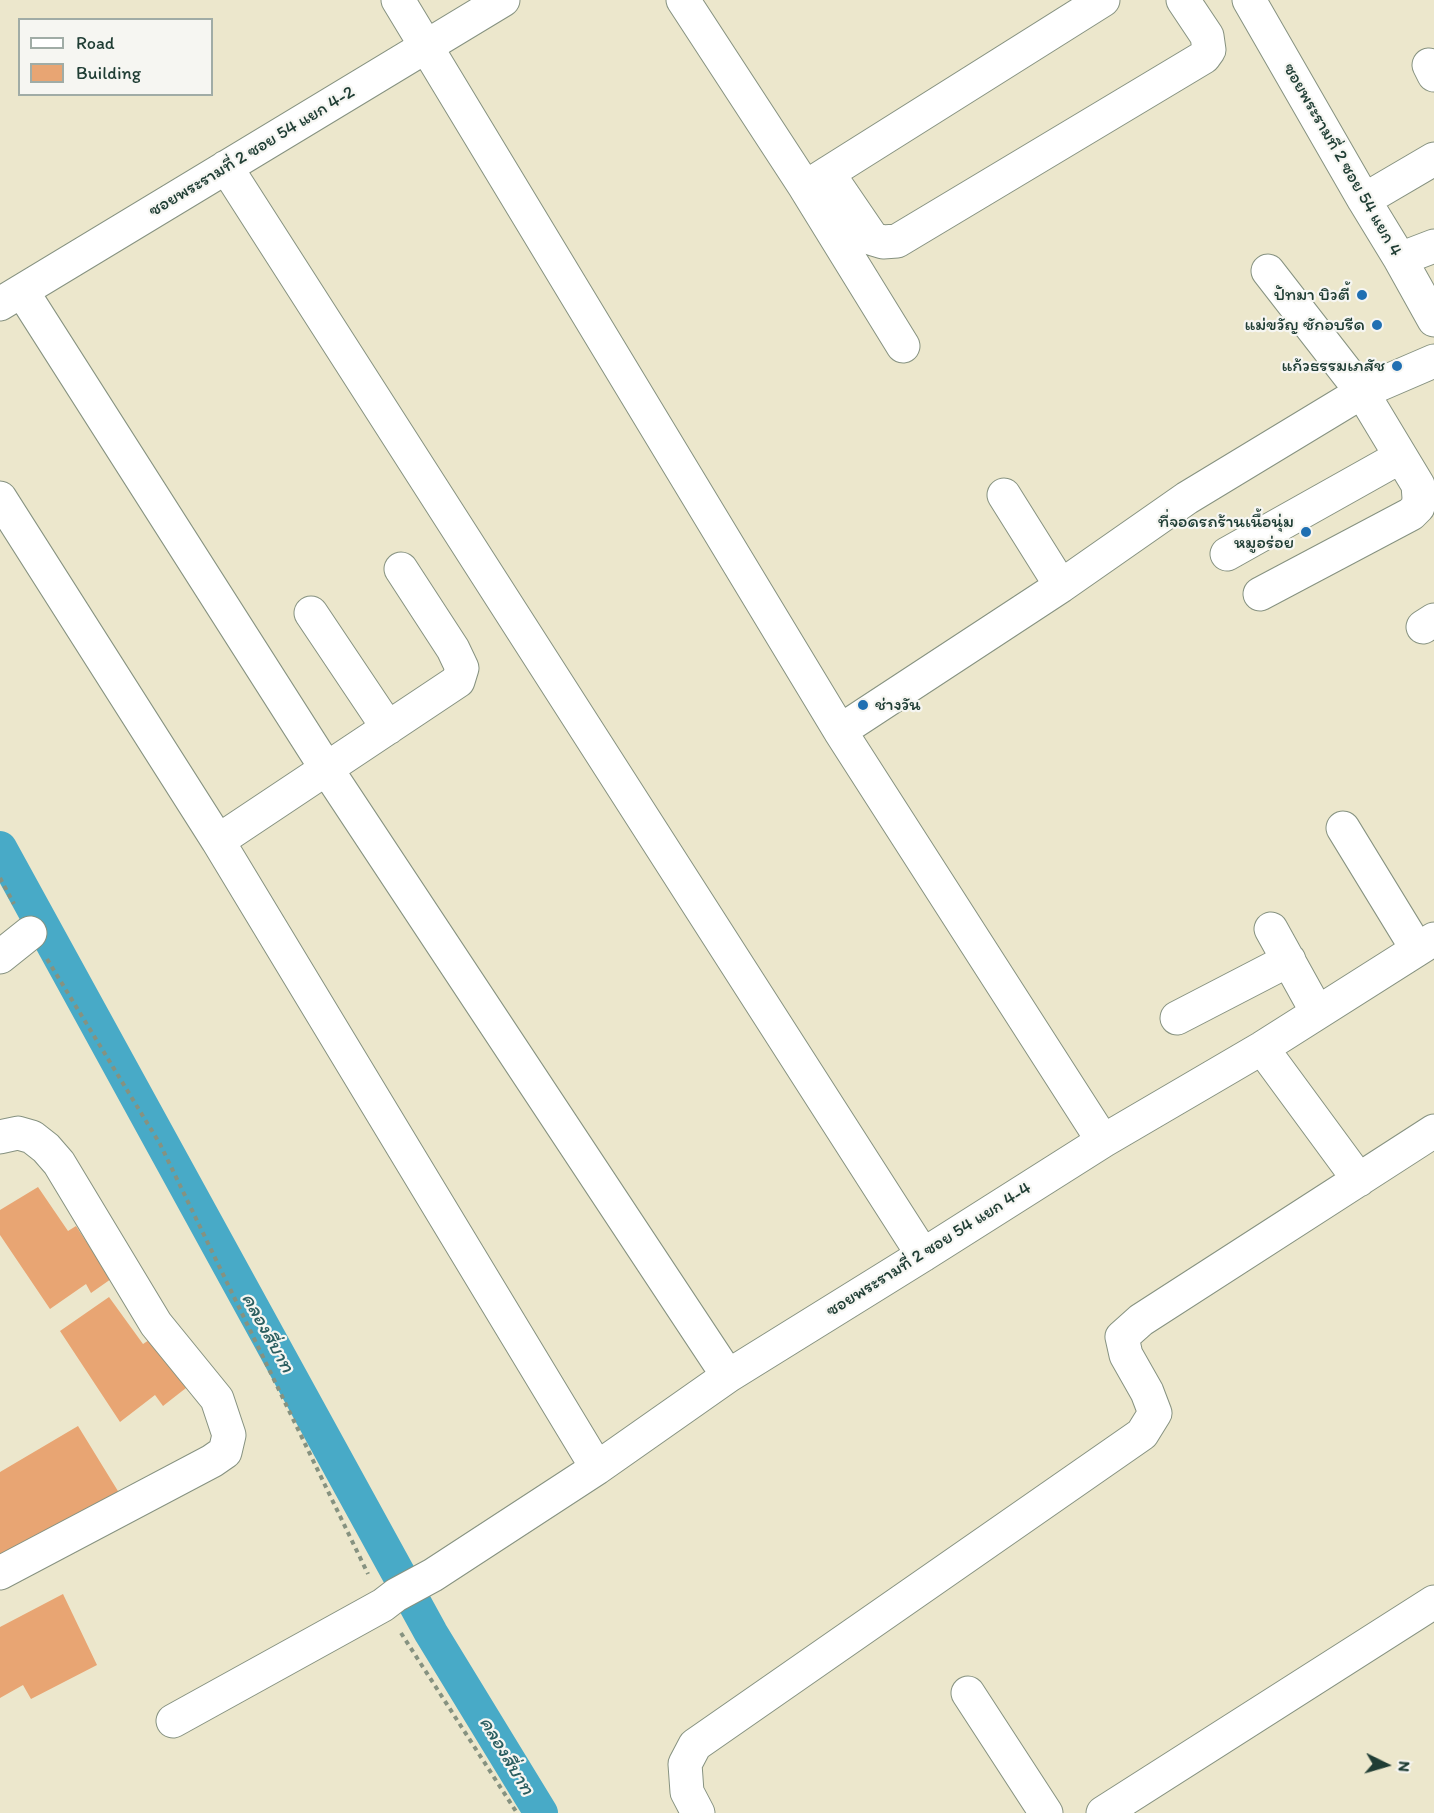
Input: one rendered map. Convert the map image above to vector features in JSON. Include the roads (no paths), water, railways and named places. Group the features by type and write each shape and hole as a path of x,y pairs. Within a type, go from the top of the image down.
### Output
{"street":[{"path":"399,0 840,731 1102,1141"},
{"name":"ซอยพระรามที่ 2 ซอย 54 แยก 4-2","path":"11,298 503,0"},
{"path":"683,0 816,180 873,239 883,242 897,241 1204,57 1209,50 1207,36 1183,0"},
{"path":"816,180 1103,0"},
{"name":"ซอยพระรามที่ 2 ซอย 54 แยก 4","path":"1249,0 1434,320"},
{"path":"1364,200 1434,159"},
{"path":"226,167 923,1255"},
{"path":"816,180 903,346"},
{"path":"1400,259 1434,246"},
{"path":"1260,594 1411,514 1418,507 1419,498 1418,485 1362,392 1268,271"},
{"path":"11,298 326,768 728,1376"},
{"path":"840,731 1061,586 1187,498 1362,392 1434,361"},
{"path":"1227,554 1400,458"},
{"path":"1004,495 1061,586"},
{"path":"0,498 218,841 597,1468"},
{"path":"218,841 458,681 462,668 453,649 401,569"},
{"path":"311,613 388,728"},
{"path":"1343,828 1425,944"},
{"path":"1271,929 1317,1012"},
{"path":"0,957 30,933"},
{"name":"ซอยพระรามที่ 2 ซอย 54 แยก 4-4","path":"173,1721 433,1575 597,1468 728,1376 1102,1141 1262,1048 1425,944"},
{"path":"1177,1018 1289,960"},
{"path":"1262,1048 1359,1180"},
{"path":"698,1813 687,1792 685,1764 695,1745 1142,1434 1155,1413 1147,1392 1126,1354 1122,1337 1141,1320 1434,1131"},
{"path":"0,1137 18,1133 32,1137 59,1163 156,1324 217,1399 229,1435 225,1452 212,1461 0,1573"},
{"path":"1103,1813 1434,1602"},
{"path":"968,1693 1046,1813"}],"waterway":[{"name":"คลองสี่บาท","path":"0,848 431,1633 541,1813"}],"place":[{"name":"ปัทมา บิวตี้","path":"1362,295"},
{"name":"แม่ขวัญ ซักอบรีด","path":"1377,325"},
{"name":"แก้วธรรมเภสัช","path":"1397,366"},
{"name":"ที่จอดรถร้านเนื้อนุ่ม หมูอร่อย","path":"1306,532"},
{"name":"ช่างวัน","path":"863,705"}]}
